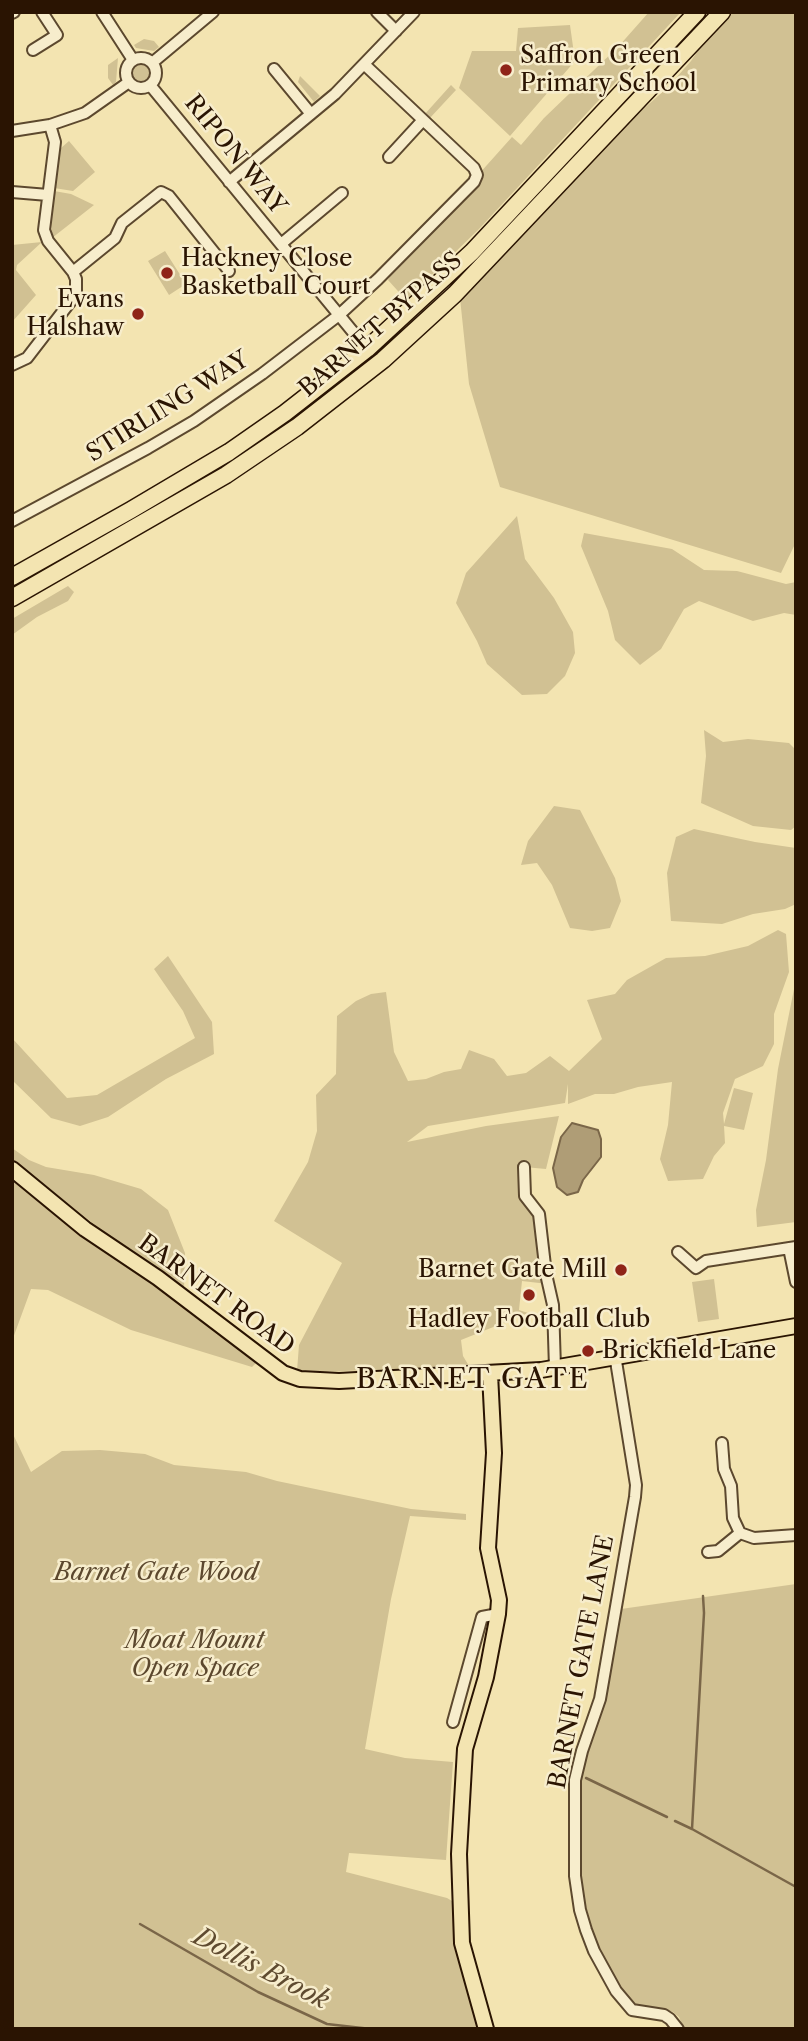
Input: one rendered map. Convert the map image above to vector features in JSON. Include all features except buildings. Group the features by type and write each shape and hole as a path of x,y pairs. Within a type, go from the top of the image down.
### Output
{"highway":[{"name":"BARNET BYPASS","path":"12,577 229,452 285,414 367,349 472,252 697,12"},
{"name":"BARNET BYPASS","path":"12,598 226,475 297,427 383,360 465,284 722,12"}],"main road":[{"name":"BARNET ROAD","path":"12,1169 85,1229 158,1278 266,1360 292,1376 340,1381 555,1368 615,1355 796,1326"},
{"path":"486,2029 462,1943 459,1830 465,1749 486,1677 498,1615 499,1600 488,1548 494,1453 490,1374"}],"street":[{"path":"33,50 57,36 42,12"},
{"path":"102,12 133,60"},
{"path":"12,131 50,125 85,113 129,82 126,68 133,60 145,59 152,64 213,12"},
{"path":"377,12 396,31"},
{"path":"229,182 365,65 414,12"},
{"name":"RIPON WAY","path":"129,82 141,88 150,85 155,77 152,64"},
{"path":"365,65 423,120 390,157"},
{"path":"274,69 311,114"},
{"name":"RIPON WAY","path":"150,85 367,349"},
{"name":"STIRLING WAY","path":"12,521 117,466 194,421 262,374 339,315 407,251 476,179 474,168 423,120"},
{"path":"12,365 27,358 74,297 76,285 73,272 46,236 55,142 50,125"},
{"path":"12,192 48,195"},
{"path":"73,272 115,238 122,223 161,192 169,196 229,271"},
{"path":"281,244 342,193"},
{"path":"524,1167 525,1196 539,1214 546,1275 553,1305 551,1312 555,1368"},
{"path":"678,1252 696,1268 706,1261 793,1248 796,1282"},
{"name":"BARNET GATE LANE","path":"615,1355 636,1485 635,1497 600,1699 575,1780 573,1855 580,1910 601,1966 628,2008 637,2012 664,2015 678,2029"},
{"path":"722,1443 728,1454 724,1469 731,1486 733,1518 740,1532 754,1538 796,1535"},
{"path":"708,1552 718,1551 740,1532"},
{"path":"453,1722 482,1617 498,1615"}],"green space":[{"path":"649,12 681,12 479,229 406,300 388,280 394,269 512,137 521,145 544,118 618,47"},
{"path":"707,12 713,12 455,286 357,373 229,465 12,590 12,585 184,488 241,452 355,369 456,279"},
{"path":"732,12 796,12 796,542 781,573 500,487 469,384 460,298 632,119 667,88"},
{"path":"570,25 575,61 510,136 459,88 472,51 516,51 518,28"},
{"path":"144,39 154,41 159,47 154,51 136,48 134,45"},
{"path":"118,58 116,82 113,85 108,78 108,65"},
{"path":"141,62 148,65 151,72 148,79 141,82 134,79 131,72 134,65"},
{"path":"300,76 320,96 314,102 298,82"},
{"path":"451,85 456,90 429,119 424,115"},
{"path":"69,141 95,172 73,191 54,188 61,148"},
{"path":"54,191 71,194 94,205 52,238 51,221"},
{"path":"42,242 17,265 16,270 36,295 12,322 12,245"},
{"name":"Hackney Close Basketball Court","path":"165,251 186,284 169,295 148,261"},
{"path":"517,516 525,559 554,598 573,632 575,653 565,676 547,694 522,695 487,664 456,603 466,573"},
{"path":"584,533 672,549 704,570 737,571 786,584 796,582 796,615 784,613 753,621 699,601 684,609 661,649 640,665 615,640 608,611 581,546"},
{"path":"68,586 74,592 68,601 37,617 12,635 12,619"},
{"path":"704,730 723,742 748,739 789,743 796,750 796,826 791,830 753,826 701,803 706,756"},
{"path":"554,806 580,810 615,878 621,901 610,928 592,931 570,928 552,885 537,863 521,865 528,841"},
{"path":"694,829 796,848 796,904 722,924 671,921 667,873 676,837"},
{"path":"778,930 786,934 789,972 774,1014 774,1044 763,1066 735,1079 723,1113 724,1124 734,1088 753,1093 744,1130 724,1126 725,1143 714,1156 703,1179 668,1181 660,1159 668,1125 672,1082 614,1094 595,1094 568,1104 568,1084 565,1103 428,1126 407,1142 486,1126 559,1116 546,1169 524,1167 525,1196 539,1214 548,1284 522,1281 519,1310 528,1313 461,1340 463,1356 469,1366 297,1371 299,1345 342,1263 274,1221 308,1162 317,1131 316,1095 336,1074 337,1016 356,1001 371,994 386,992 394,1052 408,1081 461,1069 469,1050 494,1059 507,1076 526,1073 550,1056 569,1071 602,1039 587,1000 615,994 627,980 666,958 705,956 748,946"},
{"path":"168,956 212,1022 214,1054 166,1079 108,1117 80,1126 51,1118 12,1080 12,1038 67,1098 97,1095 195,1038 183,1011 154,969"},
{"path":"796,979 796,1222 757,1227 756,1210 766,1160 778,1069"},
{"path":"12,1148 29,1160 46,1167 94,1175 141,1189 168,1210 185,1253 184,1290 124,1248 12,1159"},
{"path":"12,1178 74,1228 182,1303 258,1361 252,1367 131,1330 48,1290 31,1289 12,1341"},
{"path":"714,1279 719,1319 698,1322 692,1282"},
{"name":"Moat Mount Open Space","path":"12,1432 31,1472 62,1451 100,1450 145,1454 174,1465 246,1472 411,1509 466,1514 466,1520 410,1516 391,1599 365,1749 405,1758 453,1762 446,1860 349,1853 346,1872 452,1901 460,1943 483,2029 12,2029"},
{"path":"796,1584 796,2029 684,2029 679,2017 673,2012 662,2008 640,2007 625,1998 596,1945 582,1891 578,1787 584,1753 606,1698 621,1609"}],"shaded area":[{"path":"572,1123 598,1130 601,1157 583,1180 578,1192 567,1195 557,1187 553,1168 561,1137"}],"waterway":[{"path":"703,1596 692,1829 796,1887"},
{"path":"586,1778 667,1817"},
{"path":"675,1821 692,1829"},
{"name":"Dollis Brook","path":"140,1924 258,1992 327,2024 371,2029"}],"place":[{"name":"Saffron Green Primary School","path":"506,70"},
{"name":"Hackney Close Basketball Court","path":"167,273"},
{"name":"Evans Halshaw","path":"138,314"},
{"name":"Barnet Gate Mill","path":"621,1270"},
{"name":"Hadley Football Club","path":"529,1295"},
{"name":"Brickfield Lane","path":"588,1351"}],"district":[{"name":"BARNET GATE","path":"473,1380"}],"park label":[{"name":"Barnet Gate Wood","path":"156,1573"}]}
